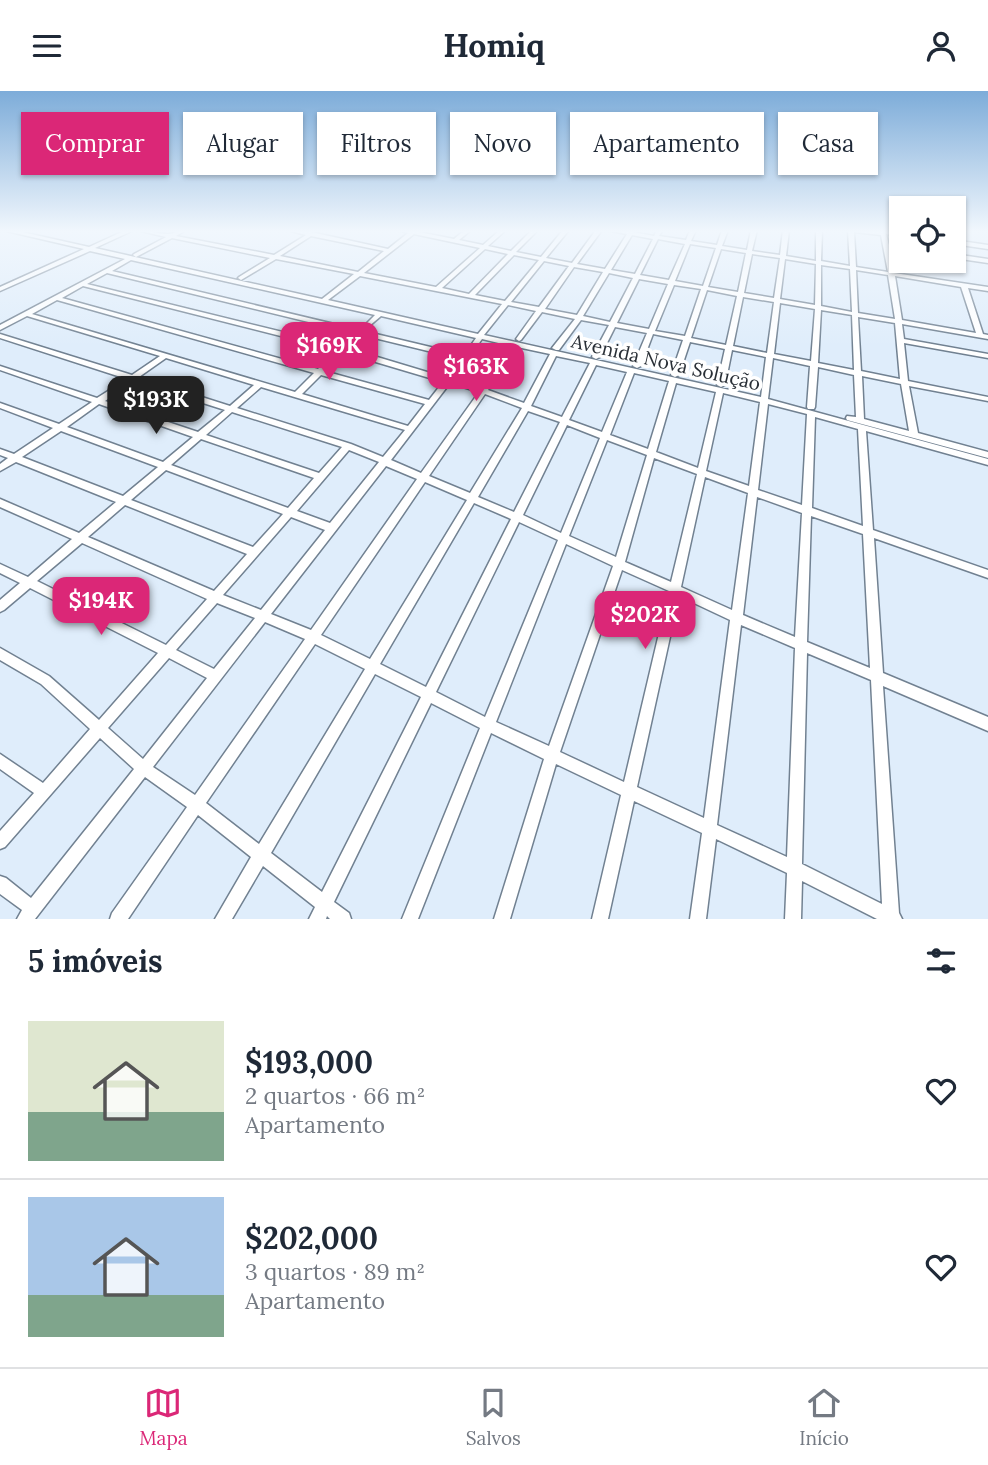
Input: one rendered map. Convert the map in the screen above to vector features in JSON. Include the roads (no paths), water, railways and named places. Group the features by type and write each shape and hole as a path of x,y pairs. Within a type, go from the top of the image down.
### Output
{"street":[{"path":"0,289 46,269"},
{"path":"0,328 111,269"},
{"name":"Avenida Nova Solução","path":"185,269 764,397 988,462"},
{"name":"Avenida Nova Solução","path":"193,269 241,278 380,314 481,334"},
{"path":"241,278 256,269"},
{"path":"333,269 688,337 988,399"},
{"path":"325,300 366,269"},
{"path":"437,290 461,269"},
{"path":"470,296 497,269"},
{"path":"0,884 29,914 534,269"},
{"path":"118,919 570,269"},
{"path":"590,269 984,336"},
{"path":"320,912 641,269"},
{"path":"410,919 605,436 676,269"},
{"path":"502,919 552,756 620,564 674,377 712,269"},
{"path":"600,919 627,792 677,590 728,345 747,269"},
{"path":"698,919 751,491 783,269"},
{"path":"793,919 801,644 819,269"},
{"path":"853,269 856,372 892,918"},
{"path":"857,269 988,289"},
{"path":"889,269 914,435"},
{"path":"106,271 466,358"},
{"path":"223,919 527,405 555,351 607,271"},
{"path":"81,284 341,349 484,391 751,491 988,574"},
{"path":"964,285 984,336"},
{"path":"55,298 430,403"},
{"path":"26,314 410,429"},
{"path":"368,324 380,314"},
{"path":"0,336 348,446 517,517 736,617 876,674 988,724"},
{"path":"900,340 988,356"},
{"path":"296,396 341,349"},
{"path":"0,468 165,356"},
{"path":"0,368 321,477"},
{"path":"0,607 259,385"},
{"path":"0,405 332,528"},
{"name":"Avenida Nova Solução","path":"861,424 988,455"},
{"path":"0,842 348,446"},
{"path":"0,452 254,552"},
{"path":"0,503 314,637 488,725 795,869 892,918"},
{"path":"0,568 216,676"},
{"path":"0,654 46,680 143,768 197,805 261,855 320,912 343,919"},
{"path":"0,761 44,792"}]}
